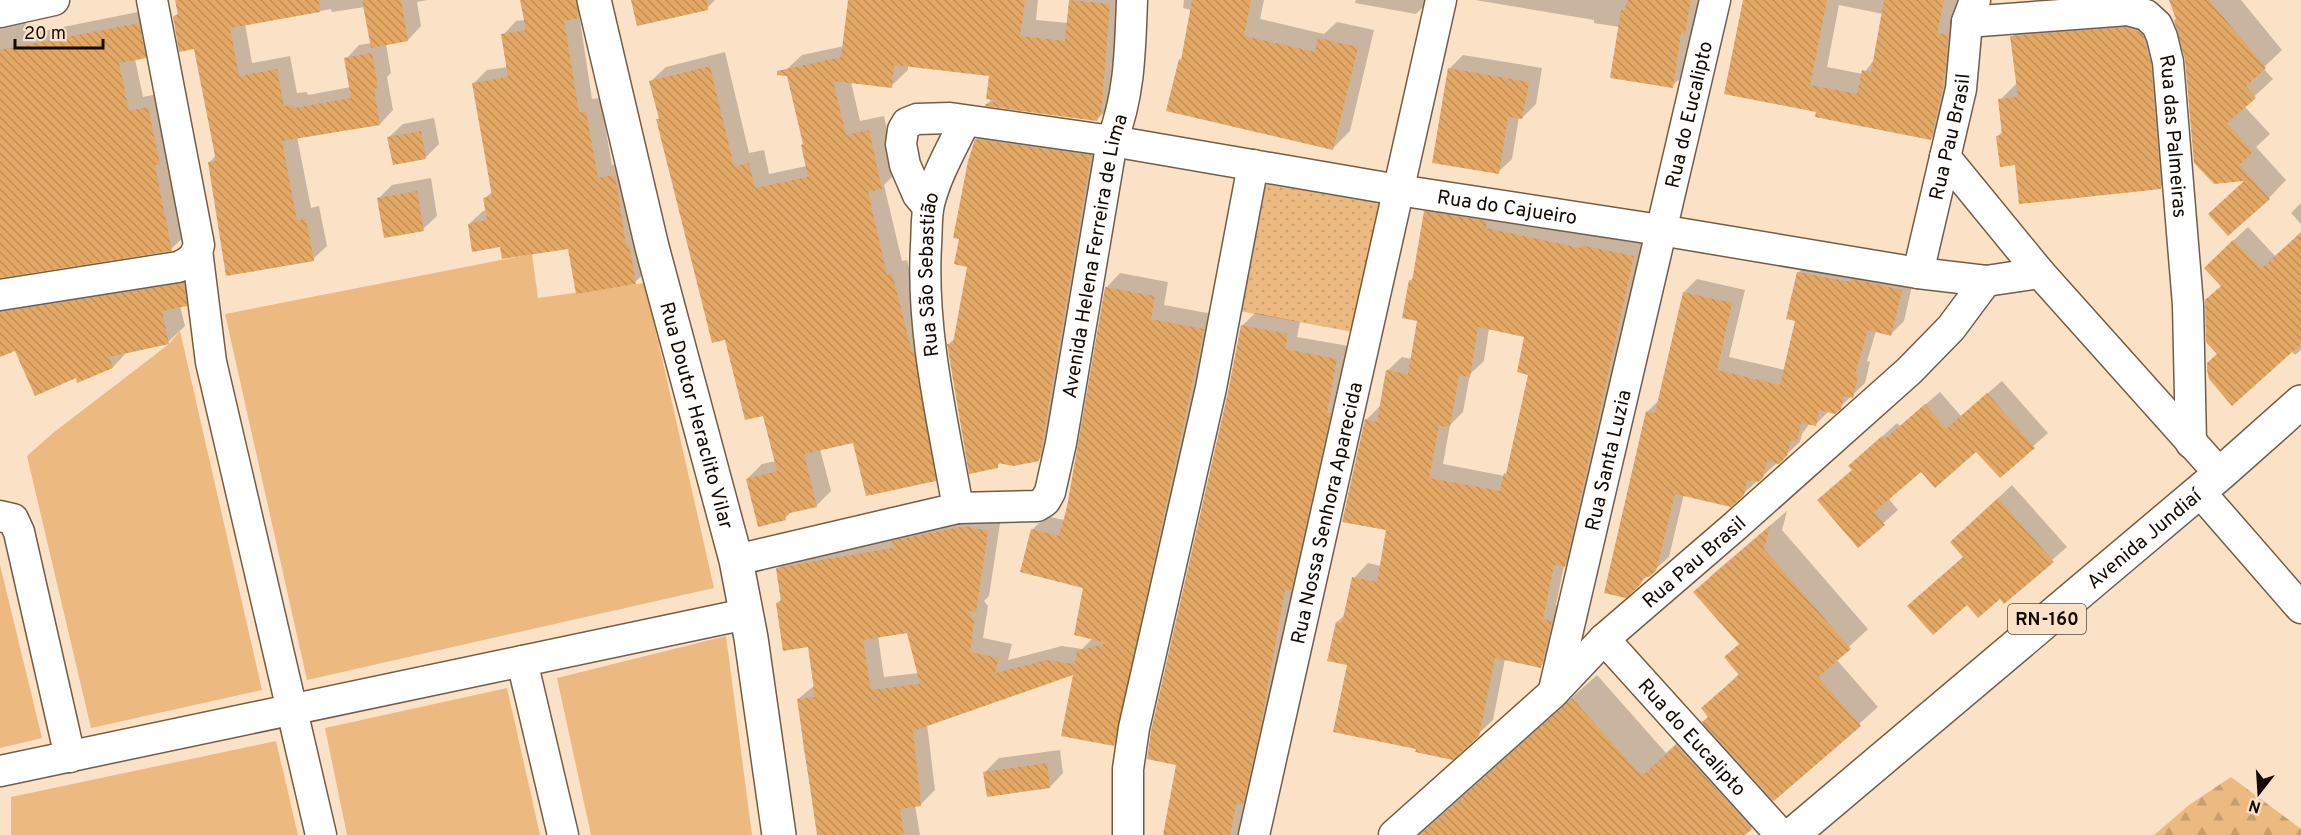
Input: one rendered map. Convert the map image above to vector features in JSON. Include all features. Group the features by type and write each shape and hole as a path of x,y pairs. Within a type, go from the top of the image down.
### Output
{"street":[{"path":"0,12 54,0"},
{"path":"0,295 178,267 188,263 197,250 199,244 152,0"},
{"name":"Rua Doutor Heraclito Vilar","path":"594,0 652,247 736,560 779,835"},
{"name":"Avenida Helena Ferreira de Lima","path":"957,508 1037,506 1045,501 1050,492 1061,443 1112,141 1126,95 1132,0"},
{"name":"Rua Nossa Senhora Aparecida","path":"1254,835 1441,0"},
{"name":"Rua do Eucalipto","path":"1660,230 1715,0"},
{"name":"Rua das Palmeiras","path":"1971,11 2128,10 2146,15 2159,30 2168,63 2183,236 2188,305 2191,443"},
{"name":"Rua Pau Brasil","path":"1917,273 1961,90 1971,11"},
{"path":"928,207 918,195 905,165 901,144 903,130 907,123 917,119 950,118 971,121"},
{"name":"Rua do Cajueiro","path":"971,121 1112,141 1398,190 1660,230 1917,273 1986,281 2040,273"},
{"name":"Rua São Sebastião","path":"957,508 930,343 925,295 928,207 937,178 971,121"},
{"path":"1945,157 2040,273 2191,443 2209,482 2301,608"},
{"path":"1128,835 1128,769 1134,728 1211,388 1253,165"},
{"name":"Rua Santa Luzia","path":"1554,693 1660,230"},
{"path":"197,250 211,362 321,835"},
{"name":"Rua Pau Brasil","path":"1394,835 1554,693 1604,639 1909,371 1951,328 1986,281"},
{"name":"Avenida Jundiaí","path":"1792,835 2301,402"},
{"path":"736,560 957,508"},
{"path":"0,516 13,519 19,532 70,757"},
{"path":"0,771 746,614"},
{"name":"Rua do Eucalipto","path":"1604,639 1781,835"},
{"path":"522,661 563,835"}],"green space":[{"path":"1260,177 1380,200 1353,332 1234,310"},
{"path":"532,254 538,298 645,283 714,588 307,680 225,314"},
{"path":"180,331 262,690 91,728 27,456 53,433 169,344"},
{"path":"0,565 42,738 0,748"},
{"path":"726,636 752,835 591,835 557,678"},
{"path":"507,688 540,835 347,835 325,728"},
{"path":"276,741 298,835 11,835 11,797"},
{"path":"2231,777 2301,829 2301,835 2154,835 2189,805"}],"building":[{"path":"175,0 319,0 320,12 230,28 239,76 277,69 284,106 294,105 294,108 351,98 344,58 372,53 378,88 374,89 380,125 282,141 297,221 306,219 314,261 226,276 208,162 216,161 194,49 179,52 173,16 178,15"},
{"path":"362,0 401,0 408,41 371,48"},
{"path":"520,0 576,0 579,18 564,21 579,112 586,111 598,178 615,175 626,245 629,245 636,284 576,294 568,249 502,259 500,247 472,252 468,224 487,220 483,198 492,196 472,83 508,77 501,34 526,30"},
{"path":"631,0 707,0 708,10 637,26"},
{"path":"848,0 1025,0 1020,36 1065,41 1069,0 1110,4 1101,116 1098,115 1097,121 985,106 999,101 986,99 989,76 894,65 892,88 833,81 846,135 869,130 882,189 868,192 887,275 892,273 912,352 914,351 936,481 866,496 853,443 804,454 817,507 785,514 786,520 758,527 746,479 777,471 763,416 745,420 725,340 712,343 656,119 659,119 649,81 710,66 734,167 749,163 755,188 808,177 801,145 803,144 787,76 777,75 777,71 841,57"},
{"path":"1192,0 1251,0 1244,36 1315,52 1318,38 1358,47 1333,150 1166,111 1179,59 1181,60"},
{"path":"1627,0 1691,0 1685,33 1681,32 1673,88 1610,78 1621,10 1625,10"},
{"path":"1743,0 1827,0 1810,85 1857,94 1862,70 1871,72 1884,0 1944,0 1937,33 1948,35 1946,66 1931,140 1815,117 1816,112 1724,94"},
{"path":"2169,0 2209,0 2266,68 2246,86 2256,98 2227,123 2253,152 2239,165 2270,199 2228,236 2208,214 2244,181 2214,184 2194,163 2185,60 2174,20 2176,19"},
{"path":"139,23 146,58 119,63 129,111 148,107 160,164 155,165 172,251 0,278 0,50"},
{"path":"2126,27 2143,35 2151,65 2161,189 2019,204 2015,165 2000,167 1996,136 2002,135 1998,99 2018,97 2010,36"},
{"path":"1448,68 1529,82 1522,119 1508,117 1499,174 1432,163"},
{"path":"421,131 426,159 393,165 387,137"},
{"path":"975,139 1091,155 1039,461 1013,466 998,463 998,468 969,474 947,344 953,343 967,267 954,264 959,239 953,238 968,161"},
{"path":"417,191 424,231 384,238 377,198"},
{"path":"1424,211 1487,221 1486,228 1580,248 1581,245 1634,256 1565,567 1554,565 1543,619 1552,621 1541,668 1495,658 1479,736 1453,760 1415,752 1416,749 1333,732 1347,665 1327,661 1336,622 1342,623 1352,577 1377,582 1386,530 1342,522 1365,419 1377,422 1386,370 1408,374 1417,321 1402,318 1409,280 1412,281","holes":["1478,327 1524,337 1517,372 1528,375 1506,474 1504,473 1500,491 1429,478 1439,426 1450,427 1459,375 1470,377"]},
{"path":"2301,232 2301,344 2232,406 2209,379 2207,370 2207,363 2217,354 2206,342 2205,300 2221,286 2204,268 2233,240 2261,269"},
{"path":"1797,272 1851,282 1851,279 1902,290 1891,336 1868,330 1855,374 1858,375 1853,398 1844,396 1841,409 1835,414 1819,410 1816,426 1801,423 1797,441 1791,440 1787,456 1779,464 1767,461 1763,478 1758,482 1747,480 1744,495 1731,507 1675,494 1656,571 1649,577 1644,576 1641,584 1626,598 1604,593 1646,411 1655,413 1683,292 1732,303 1717,370 1780,385 1795,321 1786,319"},
{"path":"184,283 187,306 162,311 169,344 109,357 113,368 77,383 76,378 35,396 15,351 0,357 0,312"},
{"path":"1105,287 1155,296 1151,319 1204,329 1114,746 1061,736 1073,675 913,731 921,806 900,809 904,835 817,835 797,699 815,697 808,647 783,651 776,603 781,602 776,568 897,547 891,541 965,526 988,531 976,612 967,610 974,621 970,652 999,658 995,673 1047,660 1075,664 1077,651 1107,643 1074,635 1083,588 1020,572 1031,529 1059,536 1067,507","holes":["907,633 920,684 871,690 863,640"]},
{"path":"1241,325 1288,334 1285,349 1337,359 1327,413 1331,413 1291,591 1285,590 1258,740 1243,804 1236,804 1230,835 1163,835 1176,765 1147,759 1151,731 1228,392"},
{"path":"1987,393 2035,448 2000,478 1976,452 1935,488 1921,472 1874,512 1885,525 1858,548 1817,500 1852,470 1848,466 1882,436 1885,439 1925,404 1946,429"},
{"path":"1998,498 2054,562 2004,604 2000,599 1978,618 1967,605 1933,635 1907,606 1963,557 1950,542"},
{"path":"1770,526 1764,549 1851,649 1818,677 1861,726 1774,801 1702,722 1708,717 1701,708 1739,675 1724,657 1739,644 1693,592"},
{"path":"1572,698 1642,776 1676,745 1752,829 1745,835 1420,835"},
{"path":"1047,763 1050,788 987,797 983,772"}]}
